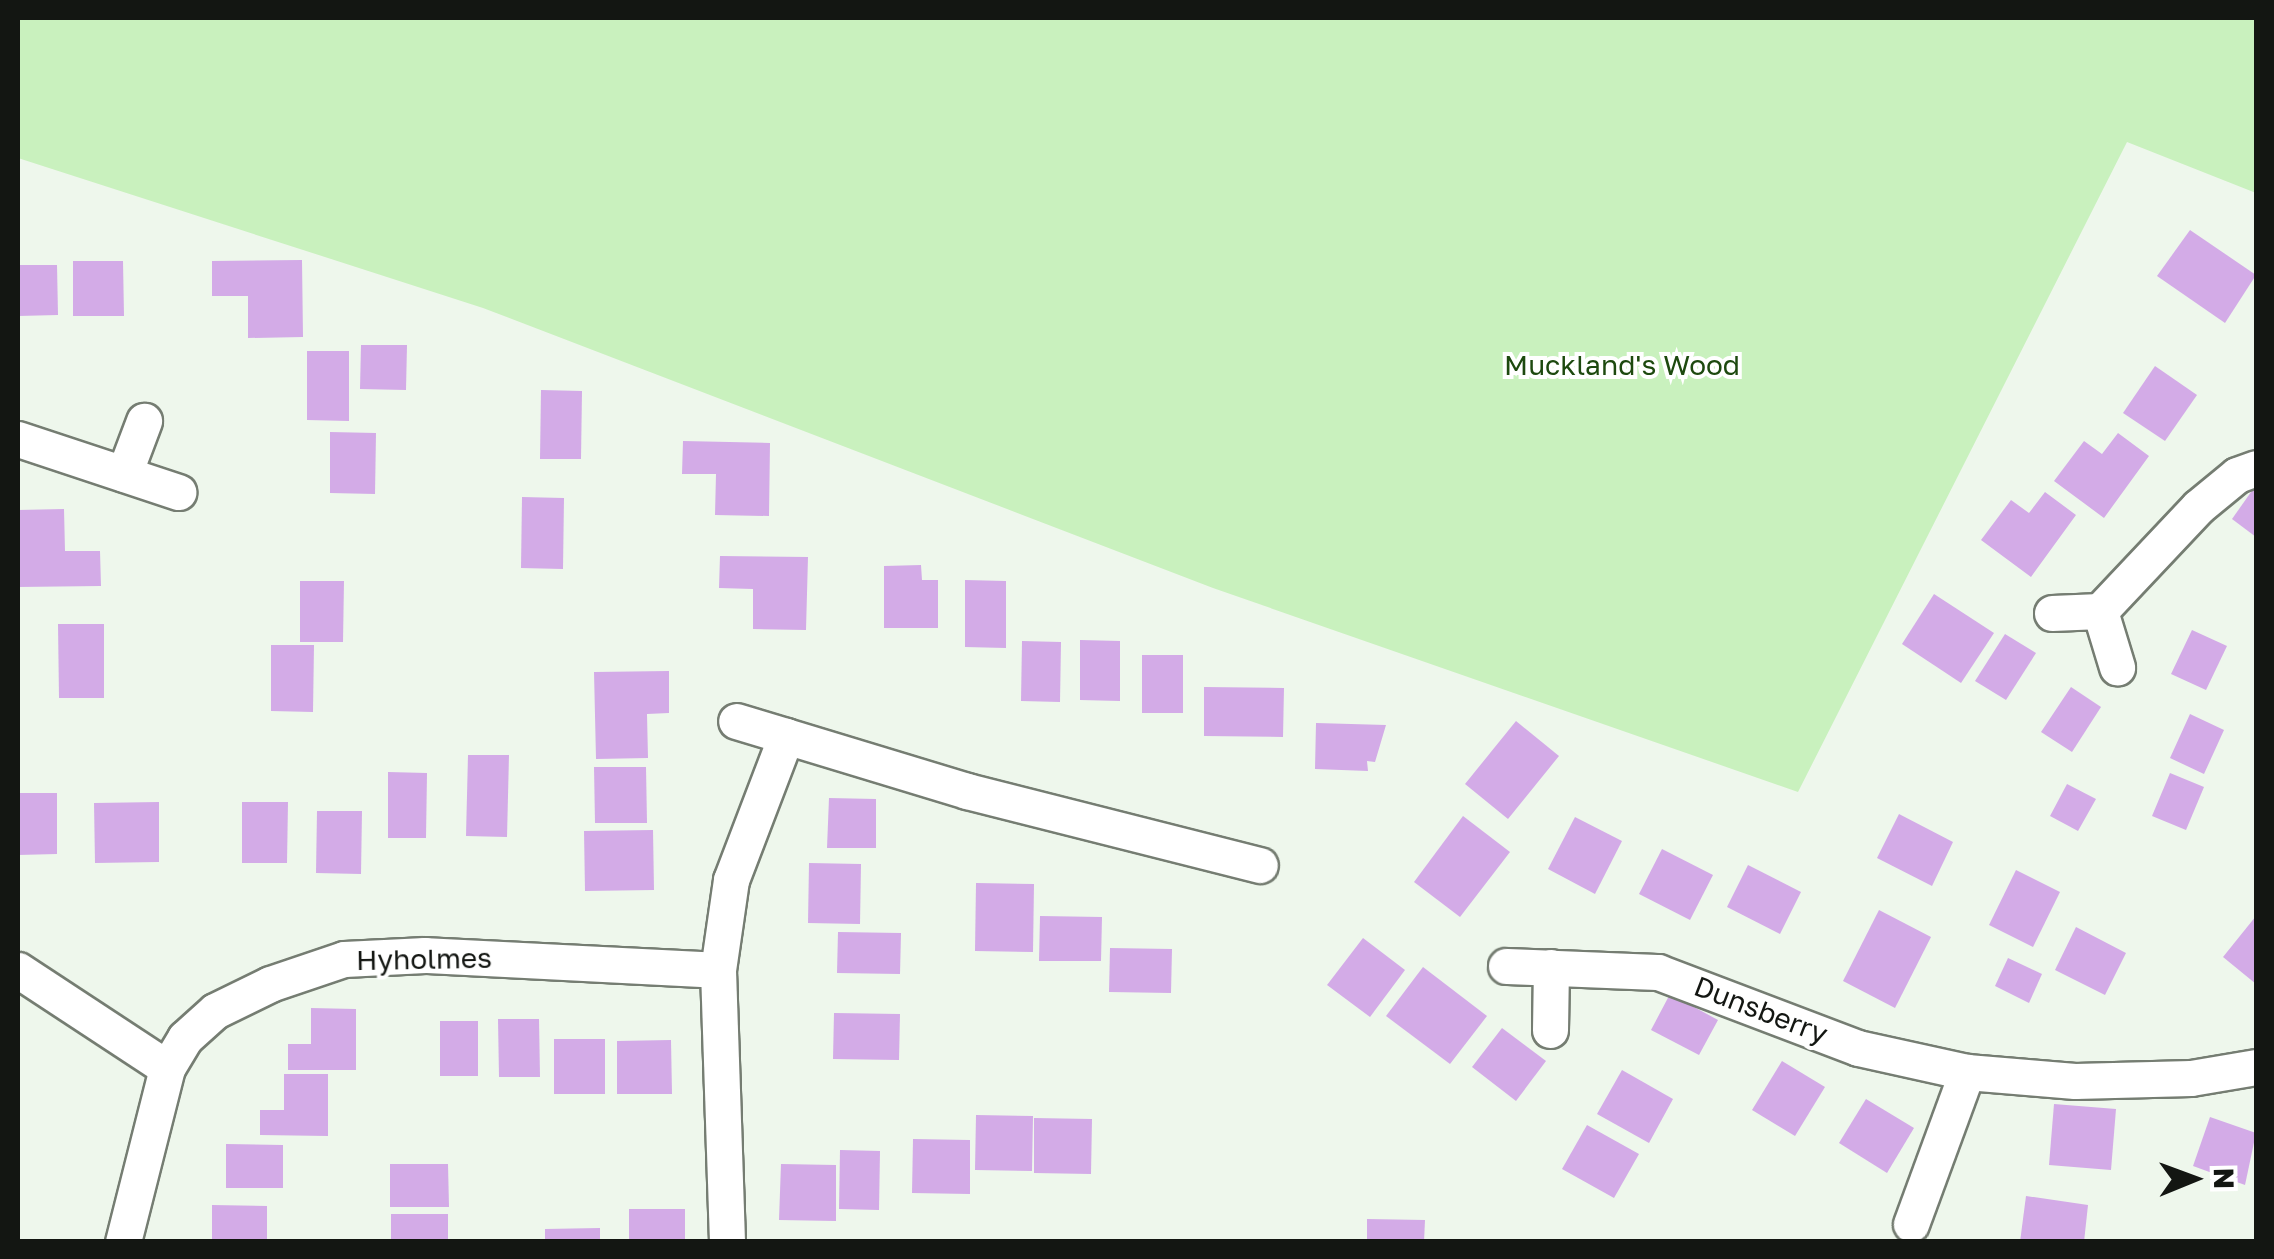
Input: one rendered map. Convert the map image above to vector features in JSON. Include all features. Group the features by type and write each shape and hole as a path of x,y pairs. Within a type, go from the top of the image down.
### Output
{"street":[{"path":"124,474 144,421"},
{"path":"18,439 178,492"},
{"path":"2052,613 2100,611 2198,508 2237,474 2256,468"},
{"path":"2100,611 2117,667"},
{"path":"736,722 1218,871 1260,865"},
{"path":"727,1242 718,970 731,880 786,736"},
{"name":"Hyholmes","path":"124,1242 167,1068 185,1038 214,1012 344,959 500,958 718,970"},
{"name":"Dunsberry","path":"1506,966 1658,972 1858,1048 1968,1072 2074,1081 2191,1078 2256,1067"},
{"path":"1550,1030 1551,968"},
{"path":"18,970 167,1068"},
{"path":"1912,1224 1968,1072"}],"green space":[{"name":"Muckland's Wood","path":"18,18 2256,18 2256,193 2127,142 1798,792 1213,588 483,308 18,158"}],"building":[{"path":"2190,230 2256,275 2225,323 2157,276"},
{"path":"302,260 303,337 248,338 248,296 212,296 212,261"},
{"path":"73,261 123,261 124,316 73,316"},
{"path":"18,265 57,265 58,315 18,316"},
{"path":"361,345 407,345 406,390 360,389"},
{"path":"307,351 349,351 349,421 307,420"},
{"path":"2155,366 2197,395 2165,441 2123,413"},
{"path":"541,390 582,391 581,459 540,459"},
{"path":"330,432 376,433 375,494 330,493"},
{"path":"2118,433 2149,456 2104,518 2054,481 2084,441 2102,454"},
{"path":"683,441 770,443 769,516 715,515 716,474 682,474"},
{"path":"2256,485 2256,537 2232,519"},
{"path":"2045,492 2076,515 2031,577 1981,540 2011,500 2029,513"},
{"path":"522,497 564,498 563,569 521,568"},
{"path":"64,509 65,551 100,551 101,586 18,587 18,510"},
{"path":"720,556 808,557 806,630 753,629 753,589 719,588"},
{"path":"921,565 922,580 938,580 938,628 884,628 884,566"},
{"path":"965,580 1006,581 1006,648 965,647"},
{"path":"300,581 344,581 343,642 300,642"},
{"path":"1934,594 1994,633 1961,683 1902,644"},
{"path":"58,624 104,624 104,698 59,698"},
{"path":"2192,630 2227,646 2206,690 2171,674"},
{"path":"2005,634 2036,653 2006,700 1975,681"},
{"path":"1080,640 1120,641 1120,701 1080,700"},
{"path":"1022,641 1061,642 1060,702 1021,701"},
{"path":"271,645 314,645 313,712 271,711"},
{"path":"1142,655 1183,655 1183,713 1142,713"},
{"path":"669,671 669,713 647,714 648,758 596,759 594,672"},
{"path":"1204,687 1284,688 1283,737 1204,736"},
{"path":"2071,687 2101,707 2072,752 2041,732"},
{"path":"2190,714 2224,730 2204,774 2170,758"},
{"path":"1516,721 1559,756 1508,819 1465,784"},
{"path":"1316,723 1386,725 1375,762 1367,761 1368,771 1315,769"},
{"path":"468,755 509,755 507,837 466,836"},
{"path":"594,767 646,767 647,823 595,823"},
{"path":"388,772 427,773 426,838 388,838"},
{"path":"2170,773 2204,787 2186,830 2152,816"},
{"path":"2067,784 2096,799 2078,831 2050,816"},
{"path":"18,793 57,793 57,854 18,855"},
{"path":"829,798 876,799 876,848 827,848"},
{"path":"159,802 159,862 95,863 94,803"},
{"path":"242,802 288,802 287,863 242,863"},
{"path":"317,811 362,811 361,874 316,873"},
{"path":"1899,814 1953,842 1932,886 1877,858"},
{"path":"1463,816 1510,852 1460,917 1414,882"},
{"path":"1575,817 1622,841 1595,894 1548,869"},
{"path":"653,830 654,890 585,891 584,831"},
{"path":"1662,849 1713,875 1690,920 1639,894"},
{"path":"809,863 861,864 860,924 808,923"},
{"path":"1748,865 1801,892 1780,934 1727,907"},
{"path":"2016,870 2060,892 2033,947 1989,925"},
{"path":"976,883 1034,884 1033,952 975,951"},
{"path":"1879,910 1931,937 1895,1008 1843,981"},
{"path":"1040,916 1102,917 1101,961 1039,961"},
{"path":"2256,916 2256,984 2223,957"},
{"path":"2076,927 2126,953 2105,995 2055,970"},
{"path":"838,932 901,933 900,974 837,973"},
{"path":"1363,938 1405,970 1370,1017 1327,985"},
{"path":"1110,948 1172,949 1171,993 1109,992"},
{"path":"2008,958 2042,974 2029,1003 1995,986"},
{"path":"1423,967 1487,1016 1450,1064 1386,1016"},
{"path":"1670,994 1718,1020 1699,1055 1651,1030"},
{"path":"311,1008 356,1009 356,1070 288,1070 288,1044 311,1044"},
{"path":"834,1013 900,1014 899,1060 833,1059"},
{"path":"498,1019 539,1019 540,1077 499,1077"},
{"path":"440,1021 478,1021 478,1076 440,1076"},
{"path":"1502,1028 1546,1061 1516,1101 1472,1067"},
{"path":"554,1039 605,1039 605,1094 554,1094"},
{"path":"671,1040 672,1094 617,1094 617,1041"},
{"path":"1782,1061 1825,1087 1795,1136 1752,1110"},
{"path":"1622,1070 1673,1099 1649,1143 1597,1114"},
{"path":"284,1074 328,1074 328,1136 260,1135 260,1110 284,1110"},
{"path":"1866,1099 1914,1128 1887,1173 1839,1143"},
{"path":"2054,1104 2116,1109 2111,1170 2049,1165"},
{"path":"976,1115 1033,1116 1032,1171 975,1170"},
{"path":"2210,1117 2256,1133 2245,1185 2193,1166"},
{"path":"1034,1118 1092,1119 1091,1174 1034,1173"},
{"path":"1587,1125 1639,1154 1614,1198 1562,1169"},
{"path":"913,1139 970,1140 970,1194 912,1193"},
{"path":"226,1144 283,1145 283,1188 226,1188"},
{"path":"840,1150 880,1151 879,1210 839,1209"},
{"path":"390,1164 448,1164 449,1207 390,1207"},
{"path":"781,1164 836,1165 836,1221 779,1220"},
{"path":"2026,1196 2088,1205 2084,1242 2020,1242"},
{"path":"212,1205 267,1206 267,1242 212,1242"},
{"path":"629,1209 685,1209 685,1242 629,1242"},
{"path":"391,1214 448,1214 448,1242 391,1242"},
{"path":"1367,1219 1425,1220 1424,1242 1367,1242"},
{"path":"600,1228 600,1242 545,1242 545,1229"}]}
